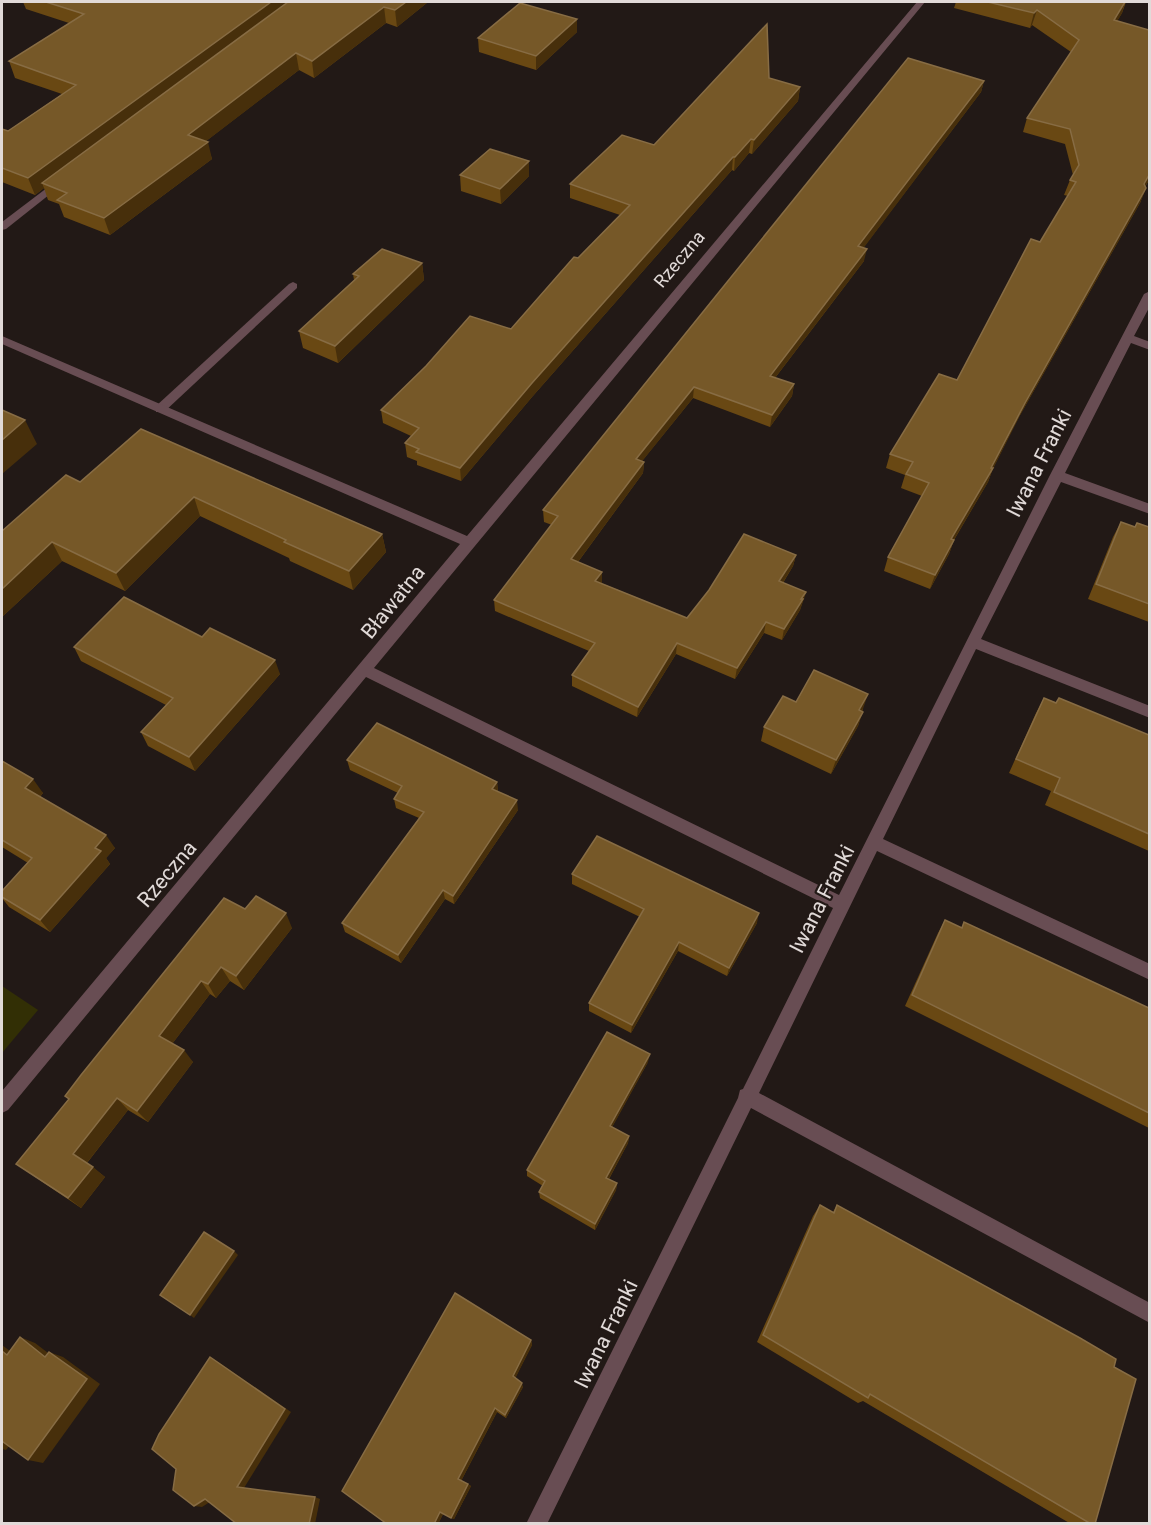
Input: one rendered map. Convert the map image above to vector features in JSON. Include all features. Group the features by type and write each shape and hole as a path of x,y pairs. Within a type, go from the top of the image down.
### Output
{"street":[{"name":"Rzeczna","path":"468,542 921,2"},
{"path":"3,223 72,173"},
{"path":"160,409 293,286"},
{"name":"Iwana Franki","path":"536,1524 746,1096 1056,475 1149,294"},
{"path":"1128,338 1149,346"},
{"path":"2,340 468,542"},
{"path":"1056,475 1149,509"},
{"name":"Bławatna","path":"468,542 365,670 843,905"},
{"path":"973,642 1149,712"},
{"name":"Rzeczna","path":"2,1104 365,670"},
{"path":"874,842 1149,972"},
{"path":"746,1096 1149,1314"}],"shaded area":[{"path":"2,986 38,1010 2,1053"}],"building":[{"path":"46,2 271,2 28,178 2,168 2,129 8,131 76,85 9,61 84,14"},
{"path":"288,2 406,2 395,10 384,7 312,61 296,53 188,135 208,142 104,218 57,200 67,193 42,183"},
{"path":"988,2 1125,2 1114,20 1149,30 1149,175 1144,184 1146,188 1025,403 991,468 993,468 951,539 954,540 935,575 888,557 929,483 906,474 913,462 890,454 939,374 957,380 1031,239 1040,242 1076,182 1070,180 1079,165 1070,129 1027,118 1079,40 1037,10 1034,13"},
{"path":"520,3 577,19 536,56 478,38"},
{"path":"767,24 769,78 800,87 754,140 751,139 733,157 532,383 460,468 416,452 419,449 405,443 419,428 381,410 426,366 470,316 511,329 574,257 578,258 630,205 570,184 622,135 654,145"},
{"path":"908,58 984,81 858,246 867,249 770,376 794,384 772,415 694,387 636,459 644,462 571,559 602,572 595,581 687,618 709,590 744,534 796,555 779,581 806,592 784,629 766,622 737,668 677,643 638,707 572,675 595,643 494,600 558,516 543,510"},
{"path":"490,149 529,161 500,189 460,175"},
{"path":"382,249 422,263 335,346 299,331 359,276 353,274"},
{"path":"2,410 25,420 2,440"},
{"path":"141,429 382,534 349,571 284,542 286,540 194,497 116,573 52,542 2,589 2,531 66,475 80,482"},
{"path":"1121,522 1135,527 1137,523 1149,527 1149,604 1096,584"},
{"path":"124,597 202,637 210,628 275,660 189,757 141,732 173,698 74,647"},
{"path":"814,670 868,694 859,710 863,712 836,760 764,727 783,696 796,702"},
{"path":"1044,698 1056,703 1059,698 1149,735 1149,834 1054,792 1060,778 1016,759"},
{"path":"377,723 497,782 492,789 517,800 453,896 443,890 398,955 342,923 424,812 394,799 402,786 347,760"},
{"path":"2,761 33,779 25,788 106,835 95,848 101,851 40,920 2,897 2,891 32,858 2,840"},
{"path":"597,836 759,913 729,968 679,942 632,1025 589,1003 644,909 572,874"},
{"path":"256,896 286,913 236,976 221,967 208,984 201,981 159,1036 184,1050 137,1111 117,1098 73,1154 93,1167 68,1198 16,1164 69,1099 65,1096 81,1075 224,898 245,909"},
{"path":"945,920 962,928 964,922 1149,1008 1149,1113 912,995"},
{"path":"607,1032 650,1054 610,1126 629,1136 606,1178 617,1183 595,1224 539,1192 545,1181 527,1170"},
{"path":"820,1205 834,1213 837,1205 1080,1338 1116,1359 1114,1367 1136,1379 1095,1524 1091,1524 870,1394 868,1398 763,1335"},
{"path":"204,1232 234,1251 190,1315 160,1295"},
{"path":"455,1293 531,1340 513,1376 522,1383 505,1415 495,1408 458,1479 468,1484 451,1518 440,1512 434,1524 387,1524 342,1491"},
{"path":"20,1337 45,1357 49,1352 87,1379 28,1460 2,1441 2,1351 7,1355"},
{"path":"210,1357 285,1409 237,1487 315,1497 309,1524 237,1524 205,1499 194,1506 173,1490 176,1469 152,1449 159,1434"}]}
